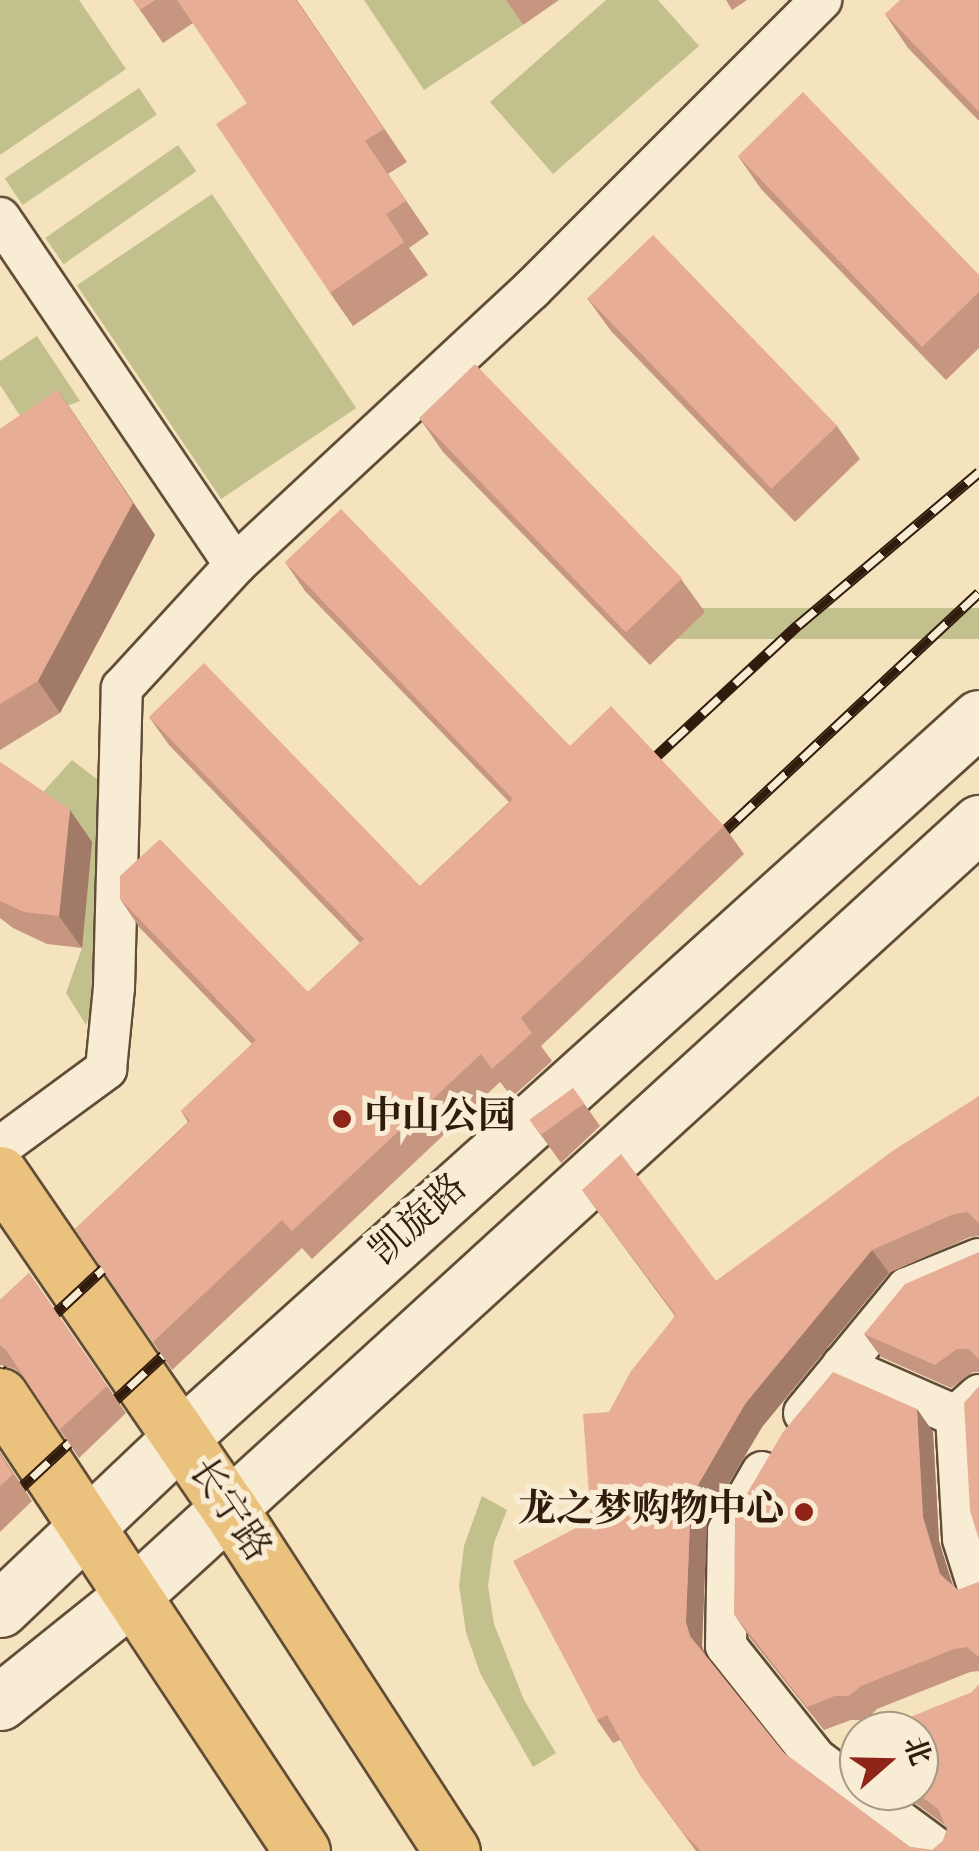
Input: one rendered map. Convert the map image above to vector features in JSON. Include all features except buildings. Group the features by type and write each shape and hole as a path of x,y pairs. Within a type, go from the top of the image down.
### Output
{"main road":[{"name":"长宁路","path":"0,1174 229,1508 452,1851"},
{"path":"0,1396 302,1851"}],"street":[{"path":"0,1148 106,1069 114,987 122,688 236,565 532,289 821,0"},
{"path":"0,218 236,565"},
{"name":"凯旋路","path":"0,1609 179,1439 979,718"},
{"path":"0,1702 132,1596 979,824"},
{"path":"839,1776 816,1759 726,1646 728,1532 780,1442 907,1288 979,1259"},
{"path":"842,1366 967,1406 963,1539 979,1590"},
{"path":"816,1759 839,1750"},
{"path":"886,1811 940,1851"}],"shaded area":[{"path":"0,0 79,0 126,69 0,155"},
{"path":"364,0 506,0 523,25 424,90"},
{"path":"606,0 658,0 699,46 553,174 490,102"},
{"path":"139,88 157,115 23,205 5,179"},
{"path":"178,145 196,171 64,264 45,238"},
{"path":"212,194 356,408 221,499 77,285"},
{"path":"37,336 80,401 24,422 0,385 0,361"},
{"path":"639,608 979,608 979,639 639,639"},
{"path":"72,760 106,786 102,976 86,1025 66,993 82,948 34,802"},
{"path":"482,1496 507,1510 494,1543 488,1586 494,1624 524,1700 556,1753 533,1767 480,1673 466,1632 459,1586 464,1546"}],"railway":[{"path":"638,773 798,625 979,472"},
{"path":"705,849 979,593"},
{"path":"0,1365 121,1252"},
{"path":"0,1507 183,1337"}],"place":[{"name":"中山公园","path":"342,1119"},
{"name":"龙之梦购物中心","path":"804,1512"}]}
